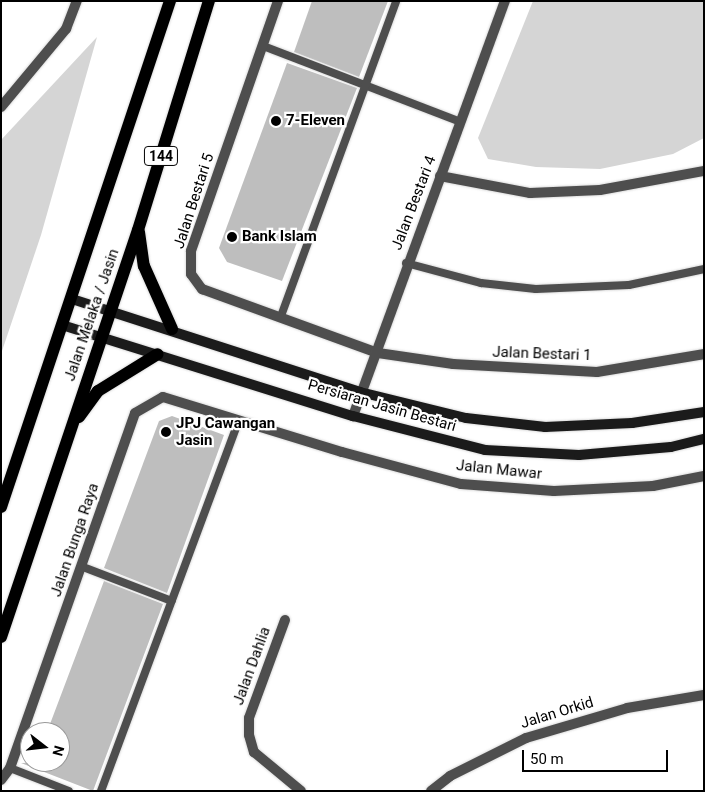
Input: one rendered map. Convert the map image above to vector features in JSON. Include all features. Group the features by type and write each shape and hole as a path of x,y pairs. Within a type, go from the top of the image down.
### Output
{"main road":[{"name":"Jalan Melaka / Jasin","path":"1,507 170,1"},
{"name":"Jalan Melaka / Jasin","path":"1,637 138,230 209,1"},
{"path":"138,230 144,266 172,329"},
{"path":"73,425 98,391 158,354"}],"street":[{"path":"1,107 66,29 77,1"},
{"name":"Jalan Bestari 5","path":"278,1 192,251 191,274 202,289 378,352"},
{"name":"Jalan Bestari 4","path":"353,416 360,392 378,352 406,263 461,122 505,1"},
{"path":"440,176 530,193 600,190 704,171"},
{"name":"Persiaran Jasin Bestari","path":"72,299 172,329 360,392 466,418 545,427 632,423 704,412"},
{"name":"Persiaran Jasin Bestari","path":"62,325 100,340 158,354 353,416 485,450 579,455 670,447 704,439"},
{"name":"Jalan Bestari 1","path":"378,352 515,370 597,372 704,354"},
{"name":"Jalan Bunga Raya","path":"1,780 10,768 83,567 135,413 163,397 238,422"},
{"name":"Jalan Mawar","path":"238,422 461,484 554,491 653,486 704,476"},
{"name":"Jalan Dahlia","path":"285,620 249,718 249,735 254,752 301,791"},
{"name":"Jalan Orkid","path":"431,791 450,776 526,738 627,708 704,695"}],"lane":[{"path":"281,316 396,1"},
{"path":"263,46 461,122"},
{"path":"406,263 481,283 536,289 629,285 704,269"},
{"path":"102,791 238,422"},
{"path":"83,567 172,601"},
{"path":"10,768 69,791"}],"shaded area":[{"path":"533,1 704,1 704,138 673,154 600,169 536,167 488,159 478,138"},
{"path":"97,37 41,235 1,354 1,140"}],"building":[{"path":"312,1 388,1 359,77 294,52"},
{"path":"287,63 357,88 282,281 227,262 219,248"},
{"path":"172,416 224,435 167,593 104,568 159,421"},
{"path":"104,581 163,604 93,791 44,772 70,772 70,722 51,722"}],"place":[{"name":"7-Eleven","path":"276,121"},
{"name":"Bank Islam","path":"232,237"},
{"name":"JPJ Cawangan Jasin","path":"166,432"}]}
